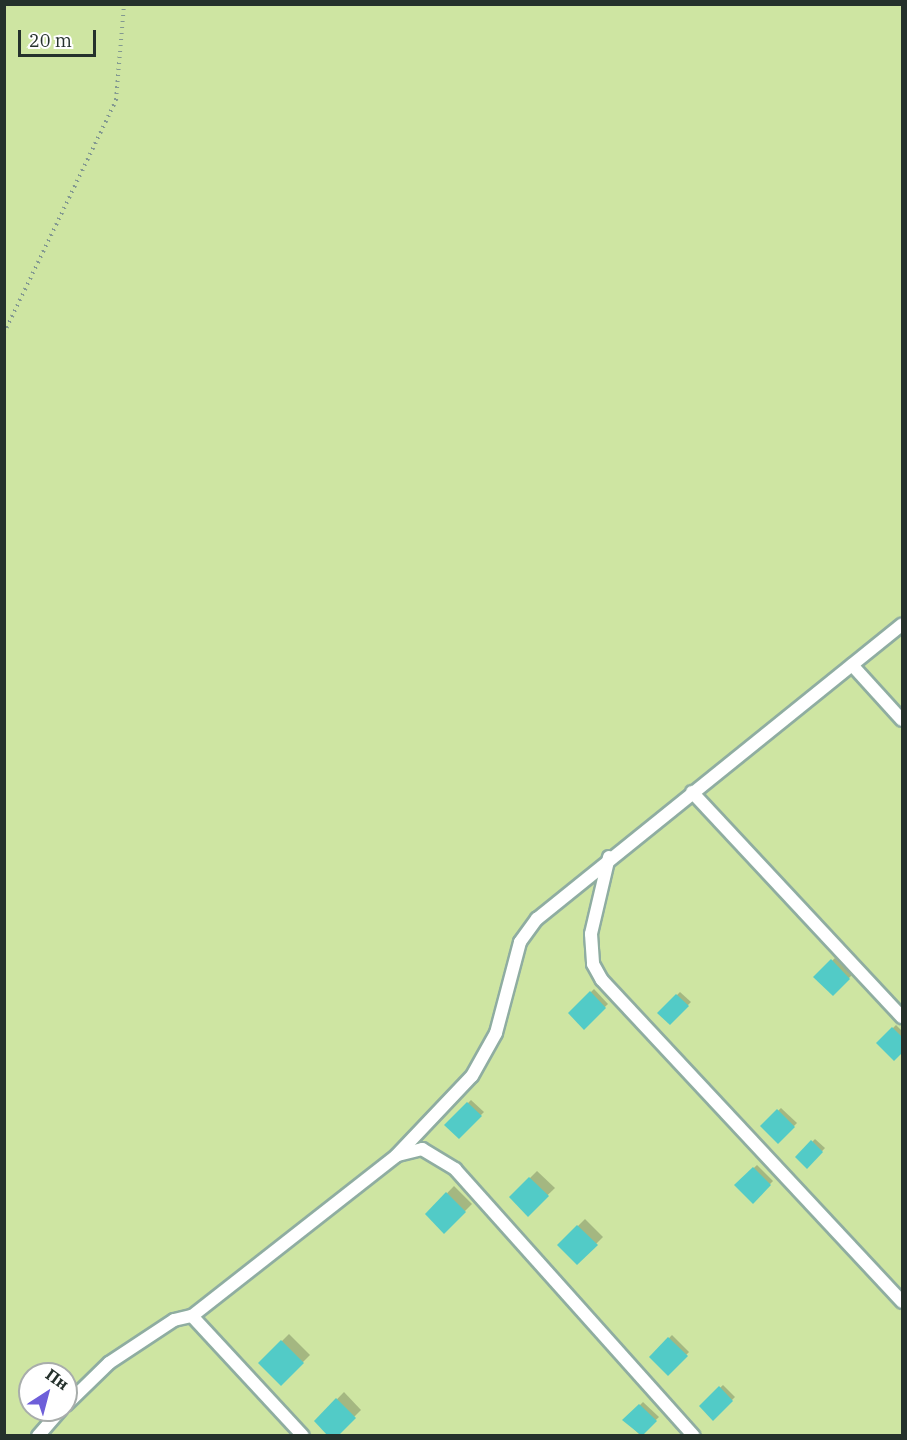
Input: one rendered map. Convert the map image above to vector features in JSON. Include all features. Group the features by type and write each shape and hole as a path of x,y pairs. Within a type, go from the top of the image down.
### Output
{"lane":[{"path":"78,1393 109,1362 174,1320 192,1317 396,1156 472,1076 496,1033 525,935 609,857 903,625"},
{"path":"852,665 903,720"},
{"path":"692,792 903,1017"},
{"path":"609,857 591,934 593,964 602,980 903,1302"},
{"path":"396,1156 422,1149 455,1169 694,1436"},
{"path":"192,1317 303,1436"},
{"path":"38,1436 50,1422"}],"path":[{"path":"4,333 116,100 124,4"}],"green space":[{"path":"5,5 902,5 902,1435 5,1436"}],"building":[{"path":"831,959 850,979 833,996 813,977"},
{"path":"590,991 606,1008 584,1030 568,1013"},
{"path":"676,994 689,1006 670,1025 657,1013"},
{"path":"892,1027 902,1037 902,1053 894,1061 876,1043"},
{"path":"467,1102 482,1116 459,1139 444,1125"},
{"path":"777,1109 795,1127 778,1144 760,1126"},
{"path":"811,1140 823,1152 807,1169 795,1157"},
{"path":"753,1167 771,1185 753,1204 734,1185"},
{"path":"529,1177 549,1196 528,1217 509,1197"},
{"path":"446,1192 466,1212 444,1234 425,1214"},
{"path":"577,1225 598,1245 577,1265 557,1245"},
{"path":"668,1337 688,1356 668,1376 649,1357"},
{"path":"281,1340 304,1363 281,1386 258,1363"},
{"path":"719,1386 733,1401 713,1421 699,1406"},
{"path":"336,1398 356,1418 338,1436 328,1436 314,1421"},
{"path":"639,1404 657,1421 642,1436 622,1420"}]}
